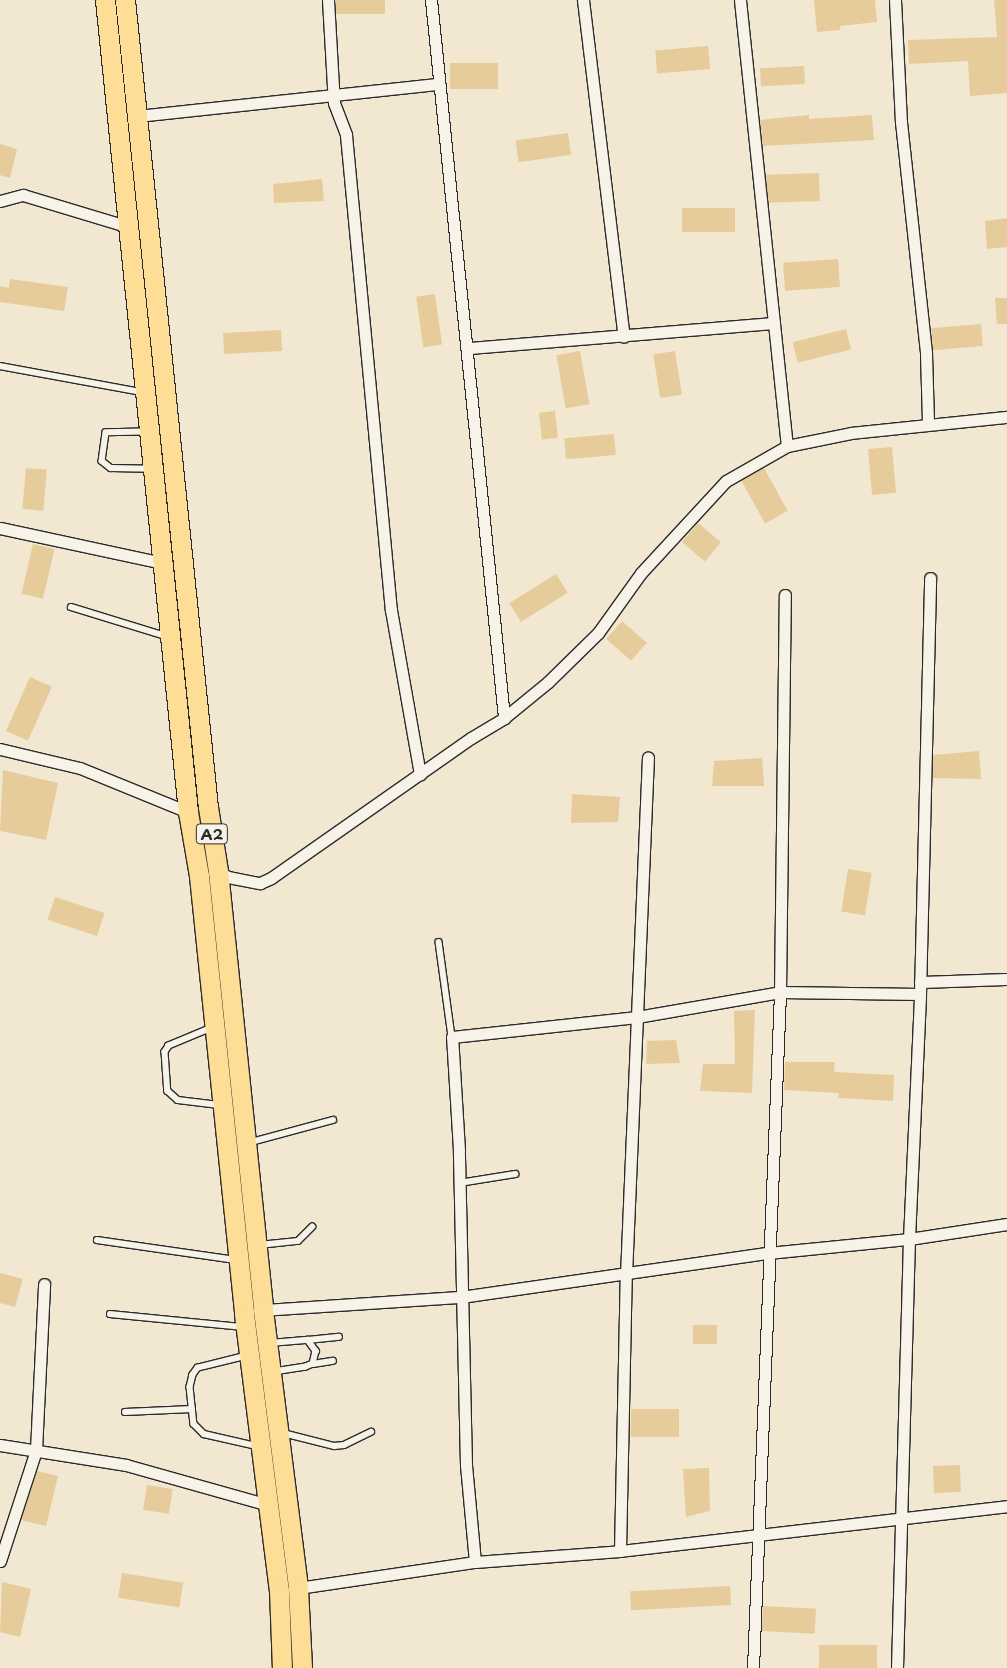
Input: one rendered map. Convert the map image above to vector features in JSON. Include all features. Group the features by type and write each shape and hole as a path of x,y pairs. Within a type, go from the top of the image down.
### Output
{"highway":[{"name":"A2","path":"105,0 188,812 199,876 245,1327 279,1591 282,1668"},
{"name":"A2","path":"125,0 208,807 218,871 263,1310 298,1588 302,1668"}],"street":[{"path":"328,0 334,98 346,135 379,504 391,610 420,774"},
{"path":"431,0 438,84 468,348 504,718"},
{"path":"582,0 624,337"},
{"path":"740,0 787,446"},
{"path":"895,0 901,122 926,354 928,423"},
{"path":"138,116 334,98 438,84"},
{"path":"0,201 23,196 129,227"},
{"path":"468,348 624,337 774,323"},
{"path":"218,871 228,877 260,883 271,878 504,718 548,682 598,633 641,573 726,481 787,446 851,433 928,423 1007,416"},
{"path":"0,528 164,563"},
{"path":"897,1668 909,1239 920,988 930,578"},
{"path":"753,1668 768,1253 780,992 785,595"},
{"path":"0,749 80,768 188,812"},
{"path":"620,1552 626,1275 648,757"},
{"path":"475,1562 466,1465 459,1183 452,1037 637,1017 780,992 920,988 1007,979"},
{"path":"263,1310 461,1297 626,1275 768,1253 909,1239 1007,1224"},
{"path":"0,1561 36,1450 44,1284"},
{"path":"0,1445 126,1465 268,1504"},
{"path":"298,1588 475,1562 620,1552 1007,1506"}],"lane":[{"path":"0,366 146,393"},
{"path":"150,432 106,433 102,461 110,468 154,469"},
{"path":"71,607 171,637"},
{"path":"439,942 452,1037"},
{"path":"214,1027 169,1046 165,1052 168,1091 178,1100 222,1105"},
{"path":"246,1144 333,1120"},
{"path":"459,1183 515,1174"},
{"path":"256,1246 298,1241 312,1227"},
{"path":"97,1240 238,1261"},
{"path":"110,1314 245,1327"},
{"path":"267,1344 339,1337"},
{"path":"305,1340 316,1351 313,1364"},
{"path":"249,1356 198,1368 190,1387 192,1409 194,1424 204,1434 260,1447"},
{"path":"271,1373 333,1361"},
{"path":"125,1412 192,1409"},
{"path":"278,1432 334,1446 344,1445 371,1432"}],"building":[{"path":"336,0 385,0 385,14 336,14"},
{"path":"814,0 875,0 877,22 840,26 840,30 817,32"},
{"path":"994,0 1007,0 1007,93 970,96 968,61 909,64 908,40 997,37"},
{"path":"708,46 710,69 657,74 655,51"},
{"path":"450,63 498,63 498,89 450,89"},
{"path":"804,66 805,84 761,86 760,68"},
{"path":"809,115 809,119 872,115 874,140 763,146 760,120"},
{"path":"568,133 571,155 519,162 516,140"},
{"path":"0,144 17,149 10,178 0,175"},
{"path":"819,173 820,201 767,203 766,175"},
{"path":"322,179 324,201 274,203 273,184"},
{"path":"682,208 735,208 735,232 682,232"},
{"path":"1007,218 1007,247 987,249 985,221"},
{"path":"838,259 840,287 785,291 783,263"},
{"path":"10,279 68,287 64,311 0,302 0,286 9,288"},
{"path":"435,294 442,345 423,347 416,297"},
{"path":"995,298 1007,298 1007,324 997,324"},
{"path":"981,324 983,346 933,350 931,328"},
{"path":"846,329 851,349 798,363 793,342"},
{"path":"281,330 282,351 224,354 223,333"},
{"path":"580,351 589,404 566,408 556,355"},
{"path":"675,351 682,394 660,398 653,354"},
{"path":"555,411 558,438 542,440 539,413"},
{"path":"614,434 616,455 566,459 564,438"},
{"path":"892,447 896,493 872,495 868,449"},
{"path":"26,468 47,470 43,511 22,509"},
{"path":"764,468 788,511 765,523 741,481"},
{"path":"698,523 721,542 705,561 682,542"},
{"path":"33,544 54,549 43,599 22,594"},
{"path":"556,574 568,593 521,622 509,603"},
{"path":"622,621 647,643 631,661 606,639"},
{"path":"30,677 52,687 28,741 6,731"},
{"path":"979,751 981,779 933,778 933,755"},
{"path":"762,758 764,786 712,786 714,761"},
{"path":"3,770 58,783 46,840 0,831"},
{"path":"572,794 620,797 618,822 571,823"},
{"path":"848,869 872,873 865,915 841,911"},
{"path":"55,897 104,913 97,936 48,920"},
{"path":"755,1010 752,1093 700,1091 703,1064 735,1064 734,1011"},
{"path":"676,1040 680,1063 646,1064 647,1041"},
{"path":"785,1062 835,1062 834,1072 894,1075 893,1101 838,1098 839,1093 784,1090"},
{"path":"0,1273 23,1279 15,1307 0,1303"},
{"path":"693,1325 717,1325 717,1344 693,1344"},
{"path":"631,1409 679,1409 679,1437 631,1437"},
{"path":"960,1465 961,1492 934,1493 933,1466"},
{"path":"709,1468 710,1511 686,1517 683,1469"},
{"path":"37,1471 58,1476 46,1526 21,1520"},
{"path":"147,1485 173,1489 169,1514 143,1510"},
{"path":"122,1573 183,1583 179,1607 118,1598"},
{"path":"2,1582 31,1589 20,1637 0,1632"},
{"path":"730,1586 731,1605 631,1610 630,1591"},
{"path":"763,1606 816,1609 815,1634 762,1631"},
{"path":"819,1645 877,1645 877,1668 819,1668"}]}
